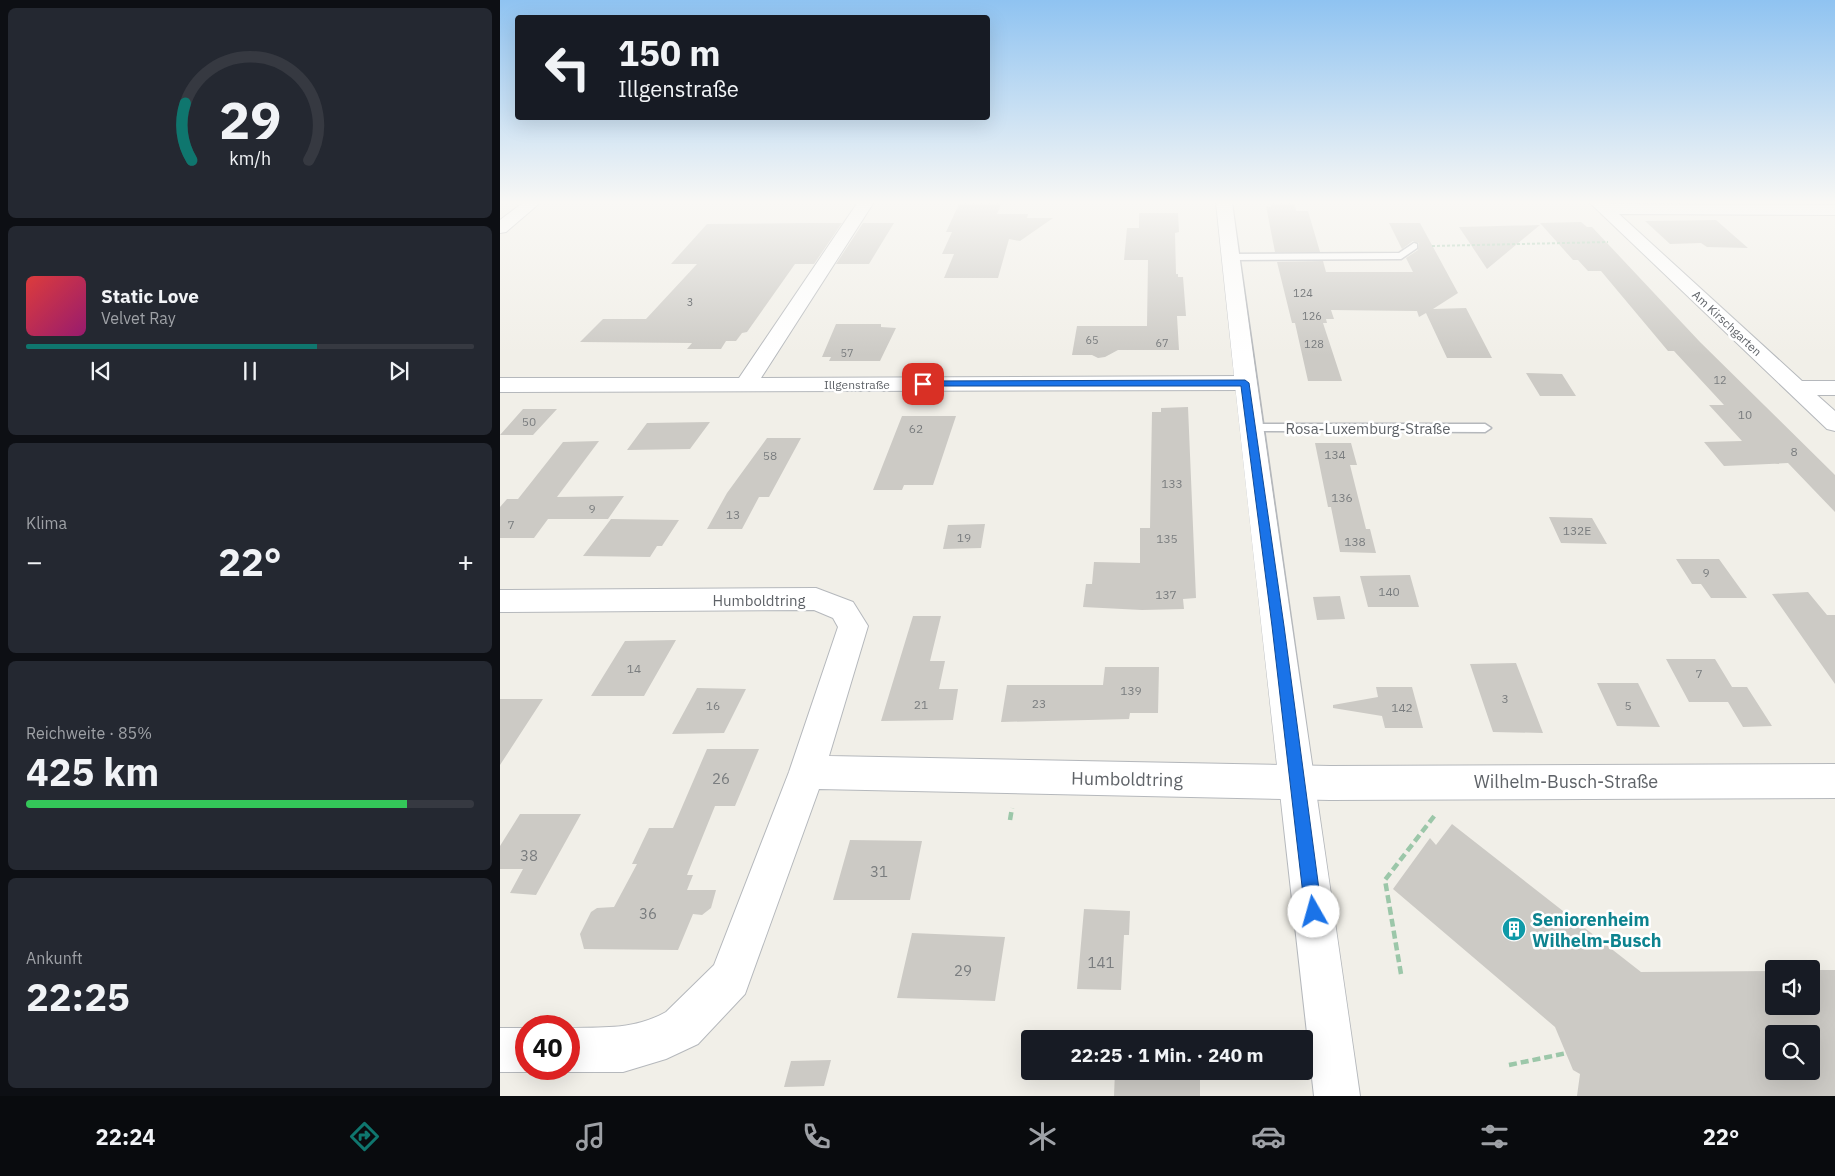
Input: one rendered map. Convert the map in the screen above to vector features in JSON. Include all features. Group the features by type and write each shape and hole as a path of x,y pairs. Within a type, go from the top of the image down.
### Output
{"street":[{"path":"746,384 832,253"},
{"path":"1230,253 1337,1096"},
{"name":"Am Kirschgarten","path":"1653,253 1835,424"},
{"name":"Illgenstraße","path":"500,385 1245,383"},
{"path":"1796,388 1835,388"},
{"name":"Humboldtring","path":"500,601 816,599 843,610 853,626 807,772 730,979 682,1028 666,1037 623,1050 580,1050"},
{"name":"Humboldtring","path":"807,772 1154,780 1298,781"},
{"name":"Wilhelm-Busch-Straße","path":"1298,781 1336,783 1598,780 1835,781"},
{"path":"500,1050 515,1050"}],"lane":[{"path":"1230,257 1401,256 1405,253"},
{"name":"Rosa-Luxemburg-Straße","path":"1251,428 1485,428"}],"path":[{"path":"1401,974 1385,880 1435,814 1444,812"},
{"path":"1509,1064 1567,1053"}],"building":[{"path":"681,253 821,253 814,264 795,264 747,332 742,333 736,341 726,341 721,349 687,349 692,343 580,342 603,319 646,319 697,264 671,264"},
{"path":"843,253 876,253 869,264 836,264"},
{"path":"1005,253 998,278 944,278 954,254 942,254"},
{"path":"1125,253 1175,253 1176,274 1178,274 1178,277 1183,277 1186,316 1177,316 1179,350 1118,350 1105,357 1098,358 1092,355 1072,355 1077,326 1147,326 1148,260 1124,260"},
{"path":"1413,253 1436,253 1458,293 1433,309 1466,308 1492,358 1447,358 1426,313 1419,317 1417,311 1331,310 1334,319 1326,319 1327,323 1323,323 1342,381 1308,381 1295,323 1292,323 1277,262 1323,261 1326,272 1413,272 1406,258"},
{"path":"1476,253 1506,253 1487,269"},
{"path":"1567,253 1617,253 1700,342 1835,475 1835,512 1788,463 1724,466 1704,442 1742,441 1709,405 1724,405 1674,351 1668,351 1601,271 1588,271 1578,260 1573,260"},
{"path":"836,324 881,324 881,327 896,328 880,361 829,361 831,357 822,357"},
{"path":"1526,373 1562,374 1576,396 1540,396"},
{"path":"1188,407 1196,598 1183,599 1184,609 1142,610 1083,607 1086,584 1092,584 1094,562 1140,563 1140,528 1150,528 1152,412 1161,412 1161,408"},
{"path":"523,409 557,409 533,435 500,435"},
{"path":"902,416 956,416 933,485 904,485 902,490 873,490"},
{"path":"710,422 690,449 627,450 647,423"},
{"path":"767,438 801,438 769,497 759,497 742,529 707,529 727,493"},
{"path":"599,441 557,497 624,496 608,519 548,519 534,538 500,538 500,507 507,499 518,499 563,442"},
{"path":"1315,443 1351,443 1357,465 1350,465 1366,529 1370,529 1376,553 1340,552 1331,507 1328,507"},
{"path":"1549,517 1592,518 1607,544 1561,543"},
{"path":"611,519 679,520 662,546 657,546 650,557 583,556"},
{"path":"985,524 981,548 943,549 948,525"},
{"path":"1676,559 1719,559 1747,598 1711,598 1701,584 1692,584"},
{"path":"1410,575 1419,607 1368,607 1360,576"},
{"path":"1808,592 1827,615 1835,615 1835,684 1772,594"},
{"path":"1340,596 1345,619 1317,620 1313,597"},
{"path":"913,616 941,616 930,661 945,661 939,689 958,689 953,720 881,721"},
{"path":"676,640 644,696 591,696 625,641"},
{"path":"1666,659 1715,659 1732,687 1747,687 1772,726 1743,727 1728,702 1689,702"},
{"path":"1516,663 1543,733 1493,732 1470,664"},
{"path":"1105,667 1159,667 1158,713 1130,713 1129,719 1001,722 1007,685 1103,685"},
{"path":"1597,683 1638,683 1660,727 1617,726"},
{"path":"1376,687 1412,687 1423,728 1385,728 1382,716 1333,708 1333,705 1378,697"},
{"path":"697,688 746,689 724,733 672,734"},
{"path":"500,699 543,699 500,765"},
{"path":"707,749 759,749 735,806 715,806 687,875 693,875 687,890 716,890 711,908 702,915 693,914 678,950 584,949 580,934 591,912 597,908 614,907 637,864 632,864 649,828 673,828"},
{"path":"520,814 581,814 536,895 510,893 523,869 500,869 500,846"},
{"name":"Seniorenheim Wilhelm-Busch","path":"1452,824 1641,972 1765,971 1765,1015 1820,1015 1820,970 1835,970 1835,1096 1577,1096 1580,1074 1573,1070 1555,1027 1393,889 1430,838 1436,845"},
{"path":"850,840 922,841 910,900 833,900"},
{"path":"1084,909 1130,911 1129,935 1124,935 1121,990 1077,989"},
{"path":"912,933 1005,937 995,1001 897,998"},
{"path":"831,1060 824,1086 784,1087 791,1061"},
{"path":"1115,1080 1200,1080 1200,1096 1114,1096"}],"place":[{"name":"Seniorenheim Wilhelm-Busch","path":"1514,929"}],"route":[{"path":"923,384 1245,383 1314,912"}]}
